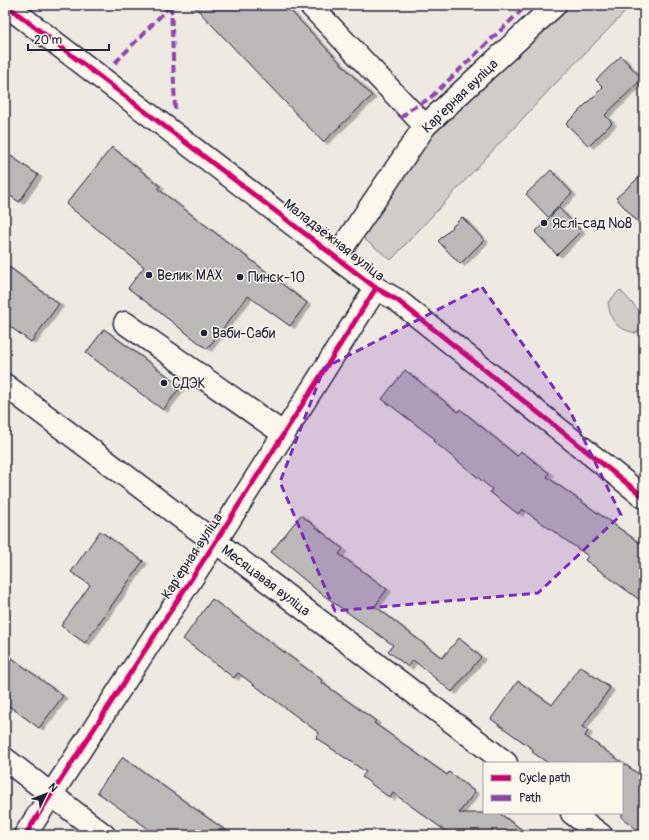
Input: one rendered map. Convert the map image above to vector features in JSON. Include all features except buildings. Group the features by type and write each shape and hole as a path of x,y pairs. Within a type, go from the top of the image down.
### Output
{"street":[{"name":"Маладзёжная вуліца","path":"6,5 376,288 397,300 644,497"},
{"path":"310,5 425,126"},
{"name":"Карʼерная вуліца","path":"336,257 425,126 555,5"},
{"name":"Карʼерная вуліца","path":"25,835 216,541 376,288"},
{"path":"125,323 284,434"},
{"name":"Месяцавая вуліца","path":"5,385 179,516 216,541 505,762"},
{"path":"5,759 104,835"},
{"path":"573,814 601,835"}],"highlighted area":[{"path":"482,287 569,409 621,515 538,593 335,611 280,482 324,368"}],"shaded area":[{"path":"570,5 632,5 551,88 391,260 363,238 431,135"},
{"path":"620,290 644,316 644,326 636,333 619,327 615,324 611,315 608,302"}],"marked path":[{"path":"171,5 175,109"},
{"path":"401,118 409,110 429,99 527,5"},
{"path":"115,63 170,6"}],"cycle path":[{"path":"6,5 376,288 397,300 644,497"},
{"path":"25,835 216,541 376,288"}],"place":[{"name":"Яслі-сад №8","path":"544,223"},
{"name":"Велик МАХ","path":"149,275"},
{"name":"Пинск-10","path":"240,277"},
{"name":"Ваби-Саби","path":"204,333"},
{"name":"СДЭК","path":"164,383"}]}
